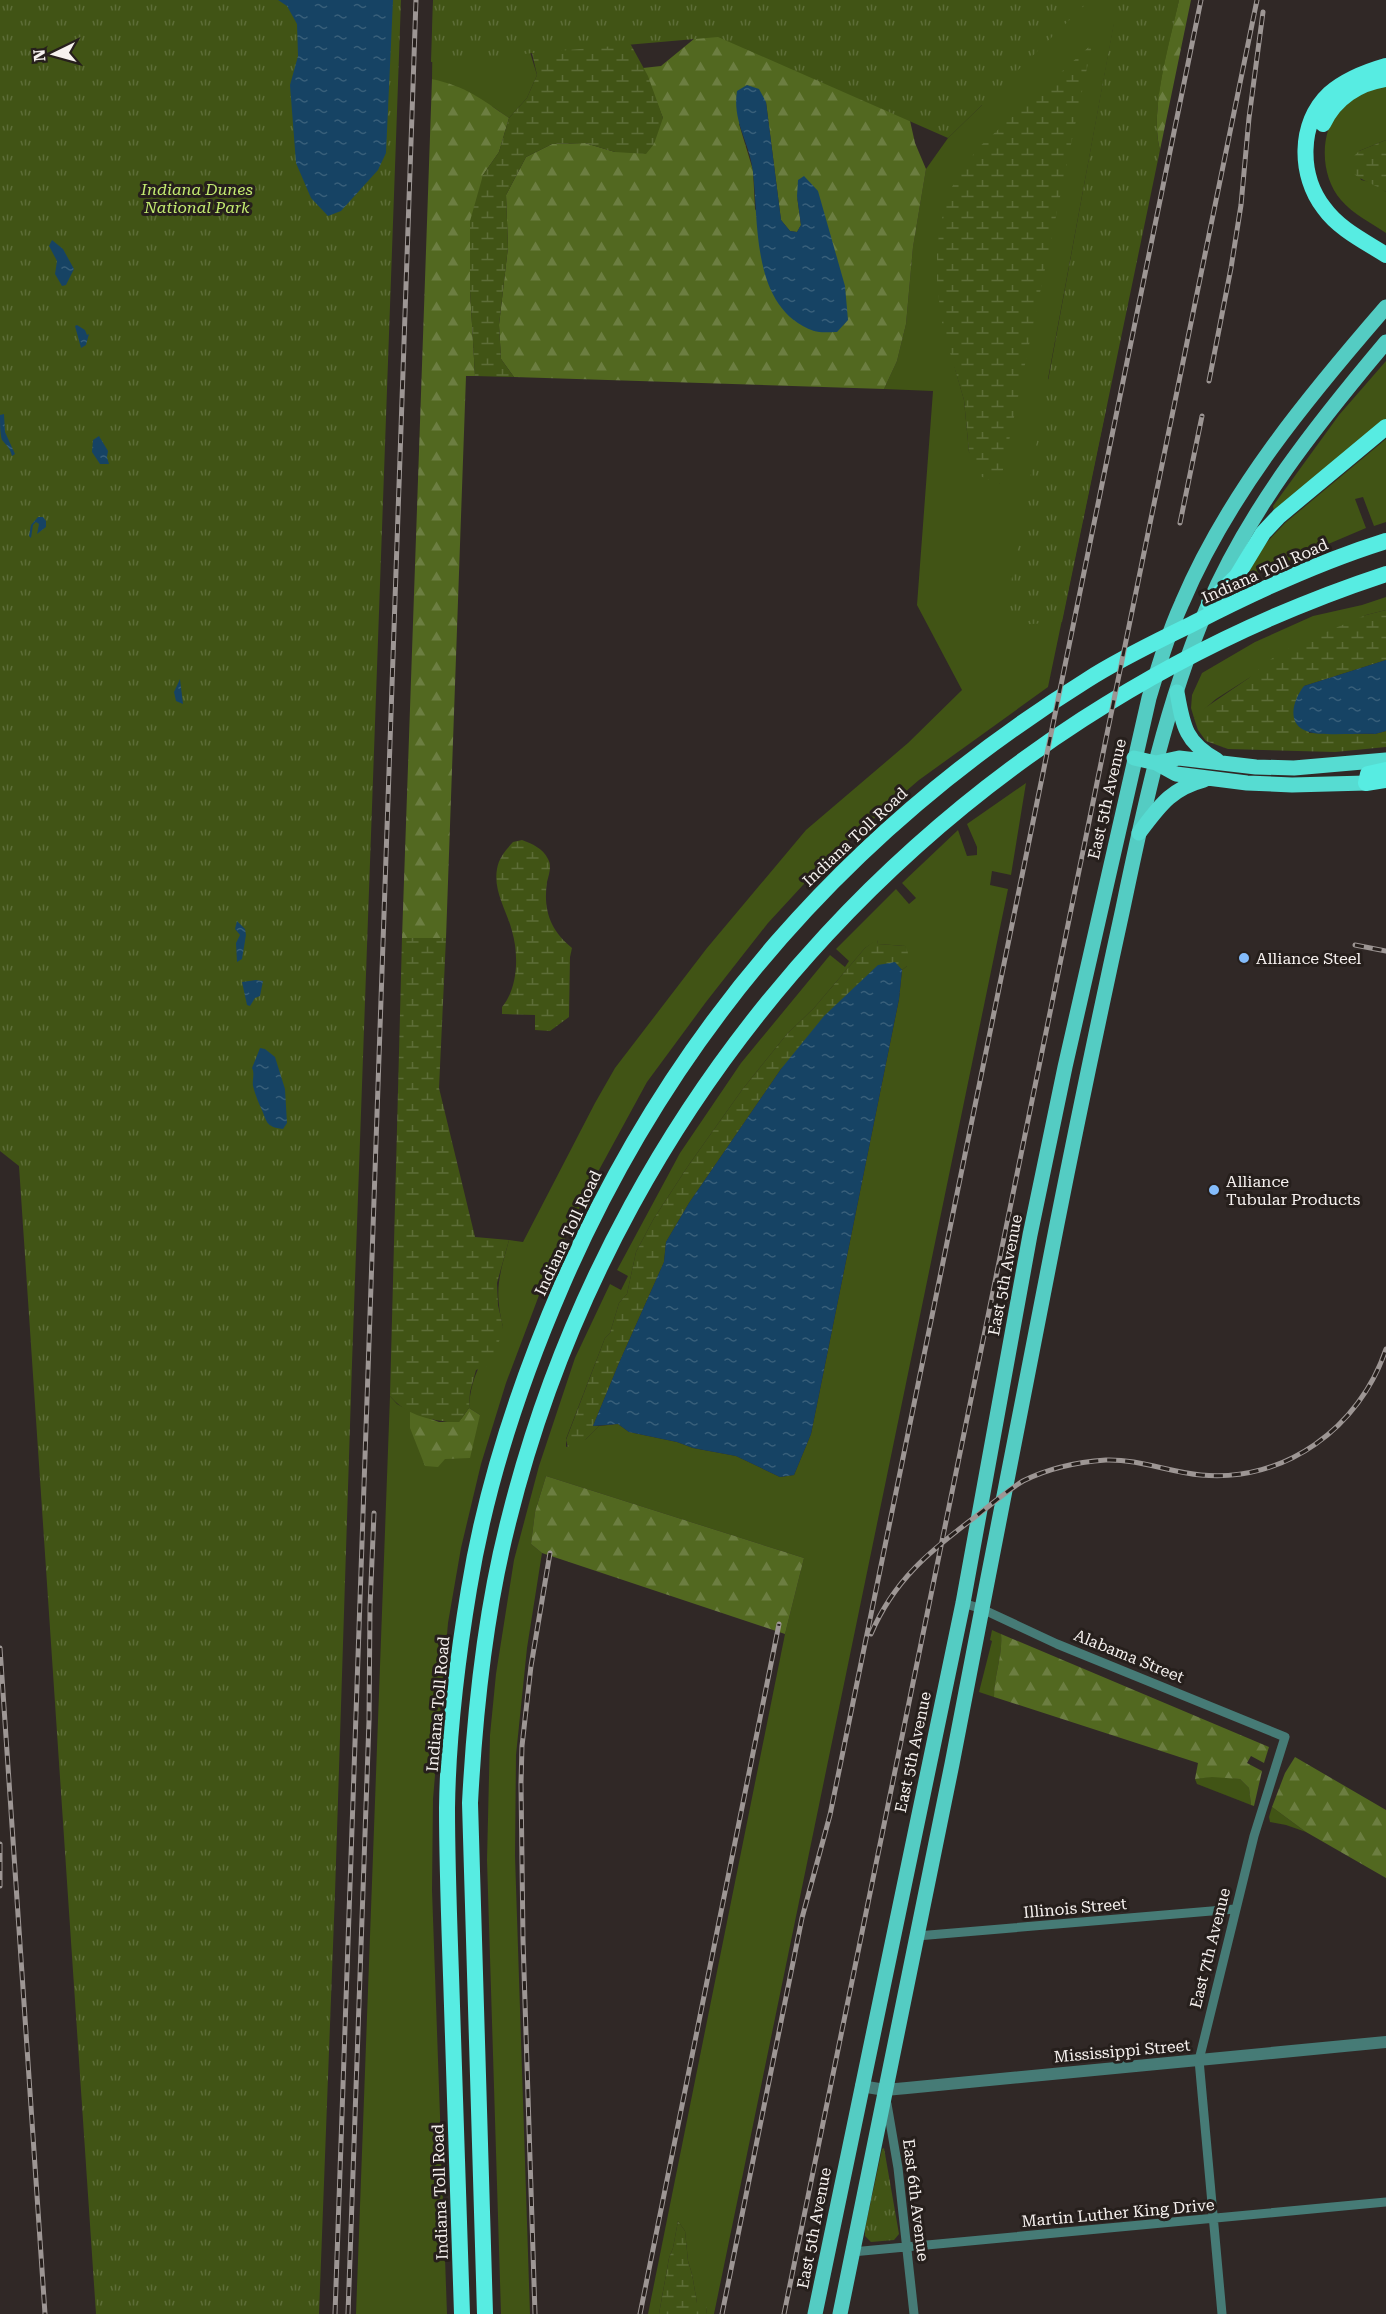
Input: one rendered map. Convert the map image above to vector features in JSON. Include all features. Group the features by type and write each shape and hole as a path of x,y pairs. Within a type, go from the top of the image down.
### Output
{"highway":[{"path":"1386,66 1355,77 1327,96 1309,128 1305,161 1308,178 1323,208 1351,232 1386,255"},
{"path":"1386,79 1360,86 1337,103 1327,115 1320,129 1316,159 1324,188 1332,201 1355,223 1386,243"},
{"path":"1209,603 1237,576 1257,543 1279,516 1386,427"},
{"name":"Indiana Toll Road","path":"462,2314 447,1804 453,1721 469,1586 484,1515 512,1416 538,1339 574,1258 640,1129 678,1068 753,970 802,912 883,832 931,791 1088,679 1135,652 1244,597 1305,570 1386,541"},
{"path":"485,2314 470,1803 482,1654 509,1518 534,1431 567,1343 601,1265 667,1142 710,1077 787,977 861,897 938,825 1025,759 1144,680 1307,602 1386,574"},
{"path":"1177,692 1184,727 1189,738 1204,752 1223,763"},
{"path":"1134,758 1156,763 1176,774 1207,779 1292,785 1366,783 1386,780"},
{"path":"1156,763 1179,758 1304,768 1386,760"},
{"path":"1366,783 1368,774 1386,770"},
{"path":"1138,833 1161,804 1174,792 1207,779"}],"main road":[{"name":"East 5th Avenue","path":"815,2314 963,1603 1033,1223 1134,758 1163,650 1182,601 1210,546 1247,484 1280,437 1386,307"},
{"path":"840,2314 982,1609 1017,1421 1138,833 1156,763 1177,692 1209,603 1231,558 1259,510 1297,453 1335,402 1386,342"}],"street":[{"name":"Alabama Street","path":"963,1603 1285,1737"},
{"name":"East 7th Avenue","path":"1222,2314 1199,2060 1254,1836 1285,1737"},
{"name":"Illinois Street","path":"917,1936 1235,1909"},
{"name":"Mississippi Street","path":"861,2086 885,2090 1386,2042"},
{"name":"East 6th Avenue","path":"885,2090 898,2168 914,2314"},
{"name":"Martin Luther King Drive","path":"852,2252 1386,2202"}],"green space":[{"name":"Indiana Dunes National Park","path":"0,0 401,0 319,2314 96,2314 19,1166 0,1151"},
{"path":"433,0 514,0 537,75 527,98 509,118 493,107 432,79"},
{"path":"433,0 1090,0 948,138 718,37 431,62"},
{"path":"952,0 1179,0 1156,114 1114,24 1048,379 1106,409 1048,687 919,780 827,859 768,923 706,1002 647,1082 587,1192 541,1290 506,1383 481,1464 461,1548 448,1623 433,1799 432,1890 447,2314 356,2314 390,1396 397,1404 410,1411 410,1428 480,1415 469,1408 470,1395 480,1365 503,1327 498,1293 509,1240 523,1242 615,1068 707,948 806,830 908,743 962,690 917,605 933,391 884,389 897,361 906,324 913,247 926,169 948,138 982,105","holes":["954,365 1000,484 969,452 964,400"]},
{"path":"1118,0 1179,0 1159,96 1157,134 1160,150 1062,622 1003,626"},
{"path":"1179,0 1191,0 1160,150 1157,134 1159,96"},
{"path":"611,17 631,45 648,76 663,118 654,144 646,154 615,152 585,143 552,144 526,157 506,195 508,247 499,325 501,359 514,377 475,376 470,290 470,221 483,175 499,152 509,118 527,98 537,75 532,53"},
{"path":"717,20 893,45 915,143 926,169 913,247 906,324 897,361 884,389 514,377 501,359 499,325 508,247 506,195 526,157 552,144 585,143 615,152 663,118 643,68 661,66","holes":["766,102 781,220 790,231 797,232 801,225 797,196 837,332 755,209 753,170 739,124"]},
{"path":"1092,44 1000,484 980,476 969,452 964,400 943,329 937,286 937,247 946,196 977,149"},
{"path":"432,79 464,90 509,118 499,152 483,175 470,290 475,376 466,376 446,938 402,938"},
{"path":"1386,86 1386,140 1359,151 1355,162 1361,180 1375,183 1386,192 1386,233 1357,214 1341,200 1329,179 1325,154 1328,130 1340,109 1356,97"},
{"path":"1386,140 1386,192 1354,174 1355,162 1352,158 1359,151"},
{"path":"1386,361 1386,419 1274,511 1273,506 1339,415"},
{"path":"1386,439 1386,522 1374,526 1363,497 1355,499 1366,528 1246,579 1255,558 1285,523"},
{"path":"1386,597 1386,610 1366,615 1249,678 1216,699 1194,718 1191,708 1192,695 1202,673 1255,642 1313,616"},
{"path":"1386,610 1386,660 1304,686 1309,733 1375,734 1386,731 1386,747 1335,752 1228,749 1206,741 1198,730 1194,718 1199,712 1249,678 1268,661 1295,645 1366,615"},
{"path":"1026,783 1011,875 992,871 990,885 1008,889 714,2314 706,2314 707,2308 697,2303 688,2261 685,2231 678,2221 659,2314 648,2314 785,1634 804,1558 546,1476 535,1512 531,1544 542,1553 527,1648 516,1755 515,1856 530,2314 501,2314 487,1860 490,1735 496,1674 514,1560 539,1466 575,1358 610,1284 621,1290 628,1276 617,1270 680,1153 741,1063 830,955 845,967 849,961 836,949 896,889 909,904 916,898 902,883 958,830 967,856 977,855 977,847 967,824","holes":["877,940 878,944 905,946 907,966 902,970 899,999 811,1434 794,1475 780,1477 736,1456 629,1432 618,1424 599,1426 586,1439 566,1447 566,1439 605,1338 610,1333 619,1303 627,1294 636,1252 653,1220 742,1090 787,1034 814,1008 865,948"]},
{"path":"522,840 540,849 548,859 550,867 546,892 547,910 553,927 572,948 569,1017 550,1031 535,1030 535,1015 502,1014 502,1007 514,981 516,950 496,877 501,857 513,842"},
{"path":"402,938 446,938 439,1088 475,1237 509,1240 497,1283 498,1305 503,1327 493,1364 476,1370 470,1392 469,1408 459,1422 440,1421 413,1413 390,1396"},
{"path":"877,939 878,944 905,946 908,953 907,966 902,970 894,962 781,1069 689,1203 666,1242 664,1262 593,1426 599,1426 569,1451 566,1440 605,1338 610,1333 619,1303 627,1294 636,1252 653,1220 742,1090 787,1034 814,1008 865,948"},
{"path":"469,1408 480,1415 470,1458 445,1459 438,1467 425,1466 410,1428 410,1411 439,1422 459,1422"},
{"path":"546,1476 804,1558 785,1634 542,1553 531,1544 535,1512"},
{"path":"992,1630 1001,1634 994,1697 979,1692 992,1641 990,1640"},
{"path":"1001,1634 1269,1747 1264,1763 1251,1756 1247,1763 1262,1771 1254,1806 1251,1805 1249,1788 1240,1779 1212,1777 1195,1779 1198,1763 994,1697"},
{"path":"1295,1757 1386,1810 1386,1878 1306,1832 1272,1807 1285,1773"},
{"path":"1215,1776 1240,1779 1249,1788 1251,1805 1197,1784 1195,1779"},
{"path":"1272,1807 1306,1832 1270,1822"},
{"path":"884,2148 899,2234 894,2240 871,2242 865,2236 865,2229"},
{"path":"678,2221 685,2231 688,2261 697,2303 704,2303 707,2308 706,2314 659,2314"}],"water":[{"path":"278,0 393,0 386,153 378,170 341,211 328,216 311,198 296,163 290,85 298,56 297,24 287,6"},
{"path":"747,85 759,89 766,102 781,220 790,231 797,232 801,225 797,196 798,180 804,176 818,191 845,286 848,320 837,332 814,331 794,320 779,304 769,285 758,240 751,161 737,113 737,91"},
{"path":"52,240 63,249 74,269 66,285 62,286 55,274 57,261 49,246"},
{"path":"75,326 85,330 87,335 89,334 86,345 81,348"},
{"path":"4,414 5,432 15,454 12,456 1,437 0,415"},
{"path":"99,436 108,451 109,464 100,464 92,452 93,440"},
{"path":"38,517 43,517 46,527 37,534 39,524 36,522 33,525 31,538 29,536 31,525"},
{"path":"1386,660 1386,731 1375,734 1322,734 1301,729 1297,724 1293,712 1294,705 1304,686"},
{"path":"180,679 183,704 176,701 174,692"},
{"path":"237,921 245,929 246,935 242,959 237,962 236,943 240,935 235,929"},
{"path":"895,962 902,970 899,999 811,1434 794,1475 780,1477 736,1456 629,1432 618,1424 593,1426 664,1262 666,1242 689,1203 781,1069 824,1016 878,965"},
{"path":"263,981 260,996 255,998 250,1006 247,1005 242,982"},
{"path":"260,1048 275,1057 285,1089 287,1123 283,1129 273,1127 268,1123 254,1089 252,1068"}],"railway":[{"path":"335,2314 416,0"},
{"path":"722,2314 802,1918 830,1815 1201,0"},
{"path":"784,2314 1257,0"},
{"path":"1209,381 1241,205 1249,118 1263,12"},
{"path":"1180,523 1202,416"},
{"path":"1355,945 1386,951"},
{"path":"871,1634 891,1598 915,1568 943,1542 1023,1481 1064,1466 1106,1460 1118,1460 1201,1475 1232,1475 1262,1470 1290,1459 1315,1444 1338,1425 1358,1403 1374,1377 1386,1349"},
{"path":"348,2314 374,1513"},
{"path":"535,2314 523,1940 521,1783 522,1746 531,1666 550,1553"},
{"path":"640,2314 779,1624"},
{"path":"0,1648 45,2314"},
{"path":"0,1844 0,1886"}],"place":[{"name":"Alliance Steel","path":"1244,958"},
{"name":"Alliance Tubular Products","path":"1214,1190"}]}
